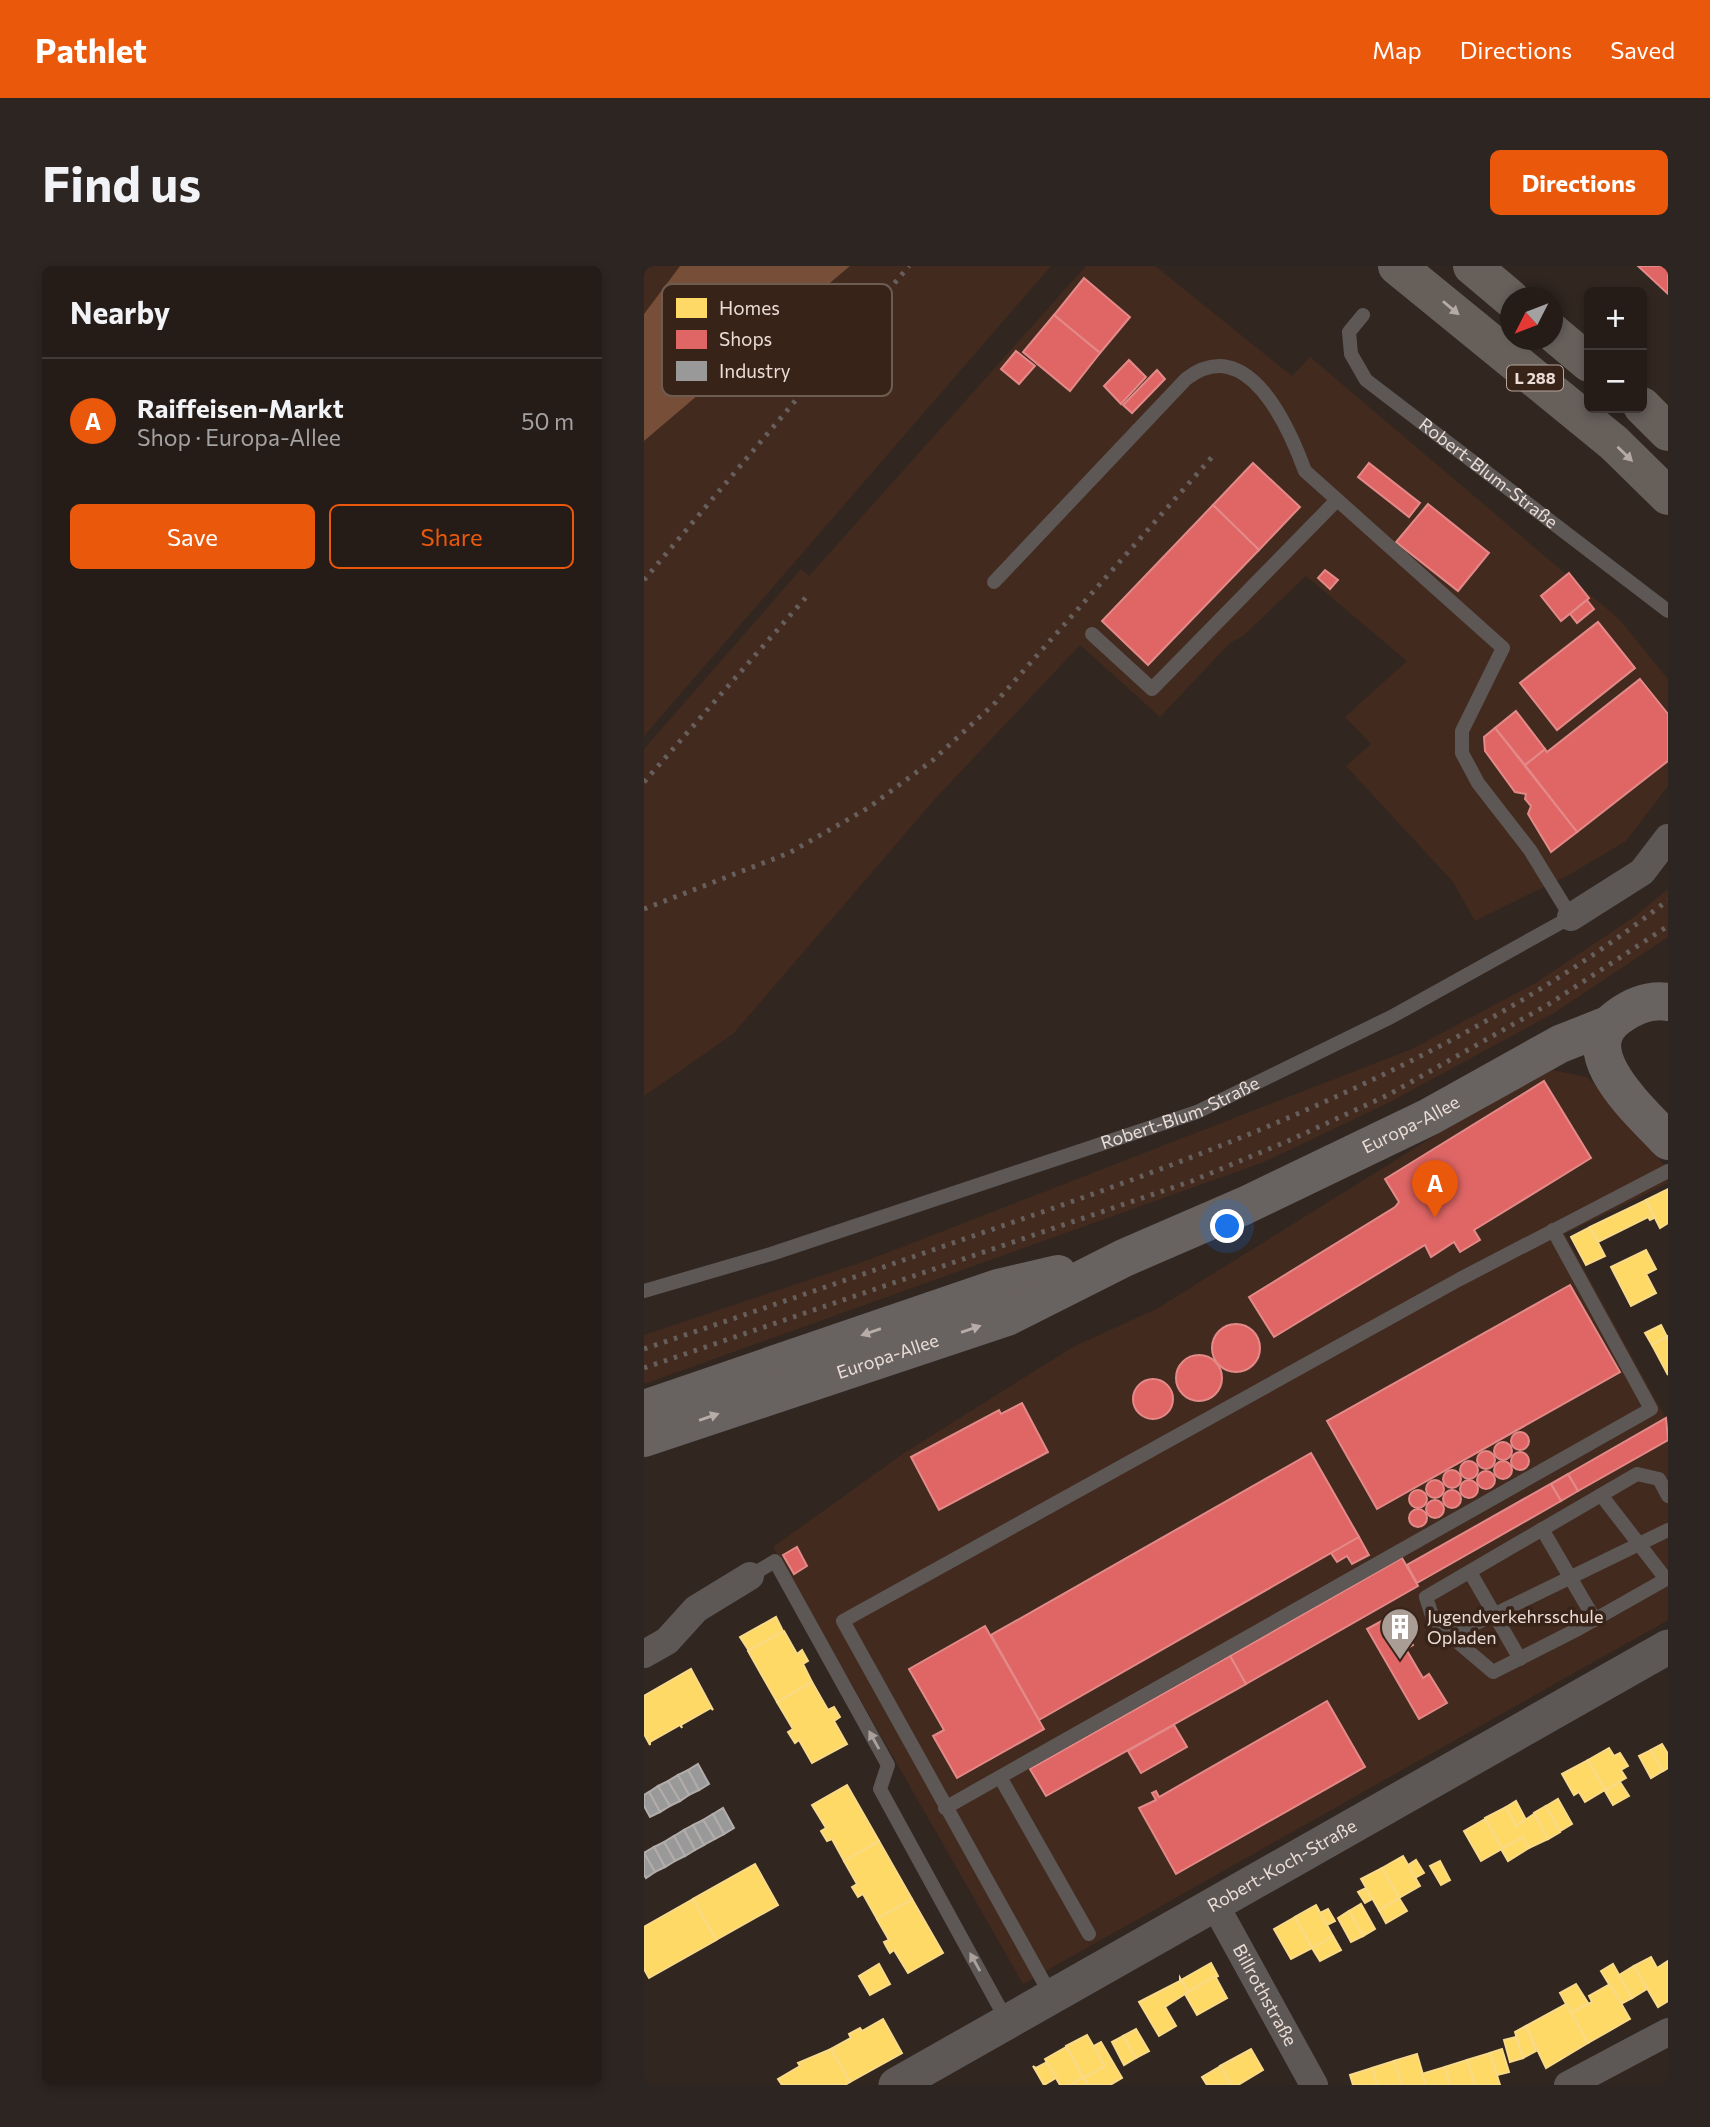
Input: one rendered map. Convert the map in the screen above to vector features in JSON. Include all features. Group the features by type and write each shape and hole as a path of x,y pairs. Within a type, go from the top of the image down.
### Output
{"highway":[{"name":"L 288","path":"1397,266 1614,443 1668,496"},
{"path":"1472,266 1500,290"},
{"name":"L 288","path":"1563,341 1584,359"},
{"path":"1647,411 1668,432"}],"main road":[{"name":"Europa-Allee","path":"644,1438 1007,1317 1124,1258 1244,1206 1429,1117 1580,1035 1608,1025 1629,1009 1650,1001 1668,1002"},
{"path":"1608,1025 1603,1056 1608,1074"},
{"path":"1540,1057 1572,1057 1608,1074 1668,1141"},
{"name":"Europa-Allee","path":"644,1409 998,1288 1124,1258"}],"street":[{"name":"Robert-Blum-Straße","path":"1571,917 1642,872 1668,838"},
{"path":"644,1654 667,1641 696,1608 750,1576"},
{"name":"Robert-Koch-Straße","path":"896,2085 1668,1647"},
{"name":"Billrothstraße","path":"1215,1905 1314,2085"},
{"path":"1568,2085 1668,2032"}],"lane":[{"name":"Robert-Blum-Straße","path":"1363,315 1349,332 1351,354 1366,380 1668,611"},
{"path":"994,582 1177,388 1201,368 1219,363 1237,370 1267,394 1293,439 1305,471 1503,648 1462,731 1462,753 1478,783 1530,850 1571,917"},
{"path":"1092,634 1152,689 1337,500"},
{"name":"Robert-Blum-Straße","path":"644,1291 771,1254 1197,1112 1391,1017 1571,917"},
{"path":"1052,1997 843,1621 1553,1230 1668,1171"},
{"path":"945,1808 1651,1409 1553,1230"},
{"path":"1601,1495 1667,1578 1595,1620 1493,1672 1434,1622 1426,1597 1637,1474 1659,1479 1668,1496"},
{"path":"1542,1529 1595,1620"},
{"path":"1450,1636 1492,1613 1668,1530"},
{"path":"750,1576 775,1561 888,1765 880,1789 1008,2022"},
{"path":"1470,1572 1520,1659"},
{"path":"1000,1777 1089,1934"}],"shaded area":[{"path":"644,266 680,266 666,284 662,284 662,290 644,314"},
{"path":"680,266 850,266 829,284 666,284"},
{"path":"850,266 1051,266 644,736 644,441 697,396 892,396 892,284 829,284"},
{"path":"1086,266 1155,266 1292,376 1310,357 1619,619 1668,679 1668,786 1626,841 1574,872 1475,921 1453,882 1346,766 1371,744 1345,717 1407,661 1306,576 1243,636 1230,643 1160,717 1080,645 934,800 733,1034 644,1096 644,749 801,569 809,576"},
{"path":"662,290 662,396 697,396 644,441 644,314"},
{"path":"1668,889 1668,937 1554,1013 1392,1101 1264,1162 644,1384 644,1335 871,1259 1412,1049 1537,982 1634,917"},
{"path":"1552,1070 1587,1077 1611,1101 1668,1170 1668,1183 1565,1234 1668,1422 1668,1620 1023,1984 773,1547 904,1453 1073,1347 1158,1308 1513,1087"}],"building: Homes":[{"path":"1668,1189 1668,1223 1660,1228 1646,1200"},
{"path":"1646,1200 1654,1218 1650,1220 1648,1217 1598,1242 1590,1227"},
{"path":"1590,1227 1605,1256 1586,1265 1571,1237"},
{"path":"1646,1250 1656,1269 1646,1274 1656,1293 1631,1306 1611,1267"},
{"path":"1661,1325 1667,1337 1652,1345 1645,1333"},
{"path":"1668,1336 1668,1375 1652,1345"},
{"path":"776,1617 783,1631 749,1651 740,1637"},
{"path":"784,1631 797,1654 802,1650 808,1661 803,1664 812,1682 777,1702 748,1651"},
{"path":"691,1669 713,1710 711,1708 681,1725 682,1728 680,1725 650,1742 650,1745 644,1734 644,1696"},
{"path":"812,1682 828,1710 834,1707 840,1717 834,1721 847,1744 812,1763 799,1740 795,1743 788,1732 793,1729 777,1702"},
{"path":"1662,1744 1668,1754 1668,1768 1663,1771 1651,1750"},
{"path":"1609,1748 1614,1756 1620,1753 1628,1766 1621,1770 1626,1778 1605,1790 1588,1760"},
{"path":"1651,1750 1663,1771 1651,1778 1639,1756"},
{"path":"1588,1760 1605,1790 1585,1802 1579,1792 1574,1795 1562,1774"},
{"path":"1620,1782 1629,1796 1613,1805 1605,1791"},
{"path":"847,1785 879,1841 844,1861 832,1839 827,1841 821,1831 826,1828 812,1805"},
{"path":"1558,1799 1572,1824 1560,1831 1546,1806"},
{"path":"1516,1801 1526,1820 1516,1826 1506,1807"},
{"path":"1546,1806 1560,1832 1548,1839 1534,1813"},
{"path":"1506,1807 1516,1826 1534,1814 1548,1839 1529,1848 1523,1837 1502,1849 1485,1818"},
{"path":"1485,1819 1502,1849 1481,1861 1464,1831"},
{"path":"1523,1837 1529,1848 1508,1861 1501,1849"},
{"path":"879,1841 912,1899 877,1919 863,1894 858,1897 852,1887 857,1884 844,1861"},
{"path":"1403,1856 1420,1886 1399,1898 1382,1868"},
{"path":"1416,1860 1424,1873 1415,1878 1408,1865"},
{"path":"1440,1861 1450,1880 1441,1885 1430,1866"},
{"path":"755,1864 778,1905 716,1940 693,1899"},
{"path":"1382,1868 1399,1898 1379,1910 1361,1879"},
{"path":"1366,1888 1372,1899 1365,1903 1358,1892"},
{"path":"1399,1898 1407,1911 1386,1923 1379,1910"},
{"path":"693,1899 716,1940 649,1978 644,1969 644,1927"},
{"path":"912,1899 943,1953 908,1973 894,1950 890,1953 884,1942 889,1940 877,1919"},
{"path":"1361,1904 1375,1929 1363,1936 1349,1911"},
{"path":"1316,1905 1333,1936 1312,1948 1295,1917"},
{"path":"1328,1909 1335,1921 1327,1925 1320,1913"},
{"path":"1349,1911 1363,1936 1351,1942 1338,1918"},
{"path":"1295,1917 1312,1948 1291,1959 1274,1929"},
{"path":"1333,1936 1341,1950 1320,1961 1312,1948"},
{"path":"1651,1957 1657,1968 1668,1961 1668,2001 1658,2007 1634,1966"},
{"path":"1211,1963 1218,1976 1188,1992 1181,1980"},
{"path":"879,1964 890,1984 870,1995 859,1976"},
{"path":"1613,1964 1632,1998 1621,2004 1601,1971"},
{"path":"1634,1966 1647,1989 1632,1998 1619,1975"},
{"path":"1215,1976 1227,1998 1197,2015 1185,1994"},
{"path":"1180,1978 1188,1992 1165,2007 1176,2026 1159,2036 1139,2002 1180,1981"},
{"path":"1576,1984 1588,2003 1571,2013 1560,1993"},
{"path":"1610,1984 1630,2019 1588,2043 1571,2013 1592,2002 1589,1996"},
{"path":"1566,2004 1588,2043 1546,2068 1526,2026"},
{"path":"883,2019 902,2053 850,2082 831,2049 851,2038 849,2034 860,2028 862,2031"},
{"path":"1526,2026 1536,2051 1523,2058 1515,2032"},
{"path":"1136,2029 1149,2051 1136,2058 1123,2036"},
{"path":"1087,2035 1105,2066 1084,2078 1066,2046"},
{"path":"1123,2036 1136,2058 1124,2065 1112,2042"},
{"path":"1516,2037 1523,2058 1510,2062 1504,2040"},
{"path":"1101,2042 1122,2078 1110,2085 1088,2085 1084,2078 1105,2066 1094,2046"},
{"path":"1066,2047 1083,2077 1070,2085 1060,2085 1045,2059"},
{"path":"831,2049 850,2082 845,2085 782,2085 778,2079 800,2066 798,2063"},
{"path":"1251,2049 1263,2070 1238,2085 1231,2085 1220,2066"},
{"path":"1502,2049 1509,2072 1497,2075 1490,2053"},
{"path":"1490,2053 1500,2085 1475,2085 1467,2060"},
{"path":"1417,2054 1426,2085 1402,2085 1394,2061"},
{"path":"1467,2060 1475,2085 1450,2085 1445,2067"},
{"path":"1394,2061 1402,2085 1377,2085 1372,2068"},
{"path":"1047,2062 1056,2078 1044,2085 1033,2066 1036,2068"},
{"path":"1221,2066 1231,2085 1207,2085 1202,2077"},
{"path":"1445,2067 1450,2085 1426,2085 1422,2074"},
{"path":"1372,2068 1377,2085 1353,2085 1350,2075"},
{"path":"1083,2077 1088,2085 1070,2085"}],"building: Shops":[{"path":"1638,266 1668,266 1668,294"},
{"path":"1084,278 1130,317 1100,353 1054,315"},
{"path":"1054,315 1100,353 1070,391 1023,352"},
{"path":"1016,351 1035,366 1019,384 1001,369"},
{"path":"1129,360 1146,377 1121,404 1104,386"},
{"path":"1157,370 1165,379 1132,413 1123,405"},
{"path":"1253,463 1300,507 1259,550 1213,505"},
{"path":"1369,463 1420,503 1409,517 1358,477"},
{"path":"1428,504 1489,553 1458,591 1396,542"},
{"path":"1213,505 1259,550 1148,665 1102,621"},
{"path":"1325,570 1338,580 1330,589 1318,578"},
{"path":"1569,573 1589,598 1561,621 1541,596"},
{"path":"1587,600 1594,609 1577,623 1570,614"},
{"path":"1598,622 1635,668 1557,730 1520,683"},
{"path":"1640,679 1668,714 1668,761 1577,832 1525,765 1545,749 1547,752"},
{"path":"1516,711 1545,749 1525,765 1495,728"},
{"path":"1495,728 1577,832 1551,852 1528,814 1531,806 1525,799 1526,794 1515,792 1485,751 1484,737"},
{"path":"1544,1081 1591,1158 1474,1230 1480,1240 1460,1252 1454,1242 1431,1257 1425,1245 1274,1337 1249,1297 1395,1207 1399,1202 1385,1179"},
{"path":"1570,1285 1620,1372 1377,1509 1327,1421"},
{"path":"1236,1324 1253,1331 1260,1348 1253,1365 1236,1372 1219,1365 1212,1348 1219,1331"},
{"path":"1199,1355 1216,1361 1222,1378 1216,1395 1199,1401 1182,1395 1176,1378 1182,1361"},
{"path":"1153,1379 1167,1385 1173,1399 1167,1413 1153,1419 1139,1413 1133,1399 1139,1385"},
{"path":"1022,1403 1048,1452 939,1510 911,1457 999,1410 1001,1414"},
{"path":"1666,1418 1668,1440 1578,1491 1568,1474"},
{"path":"1520,1432 1526,1435 1529,1441 1526,1447 1520,1450 1514,1447 1511,1441 1514,1435"},
{"path":"1503,1442 1509,1445 1512,1451 1509,1457 1503,1460 1497,1457 1494,1451 1497,1445"},
{"path":"1486,1451 1492,1454 1495,1460 1492,1466 1486,1469 1480,1466 1477,1460 1480,1454"},
{"path":"1520,1452 1526,1455 1529,1461 1526,1467 1520,1470 1514,1467 1511,1461 1514,1455"},
{"path":"1311,1453 1359,1537 1039,1720 991,1635"},
{"path":"1469,1461 1475,1464 1478,1470 1475,1476 1469,1479 1463,1476 1460,1470 1463,1464"},
{"path":"1503,1461 1509,1464 1512,1470 1509,1476 1503,1479 1497,1476 1494,1470 1497,1464"},
{"path":"1452,1470 1458,1473 1461,1479 1458,1485 1452,1488 1446,1485 1443,1479 1446,1473"},
{"path":"1486,1471 1492,1474 1495,1480 1492,1486 1486,1489 1480,1486 1477,1480 1480,1474"},
{"path":"1568,1474 1578,1491 1561,1501 1551,1484"},
{"path":"1568,1474 1551,1484 1561,1501 1417,1583 1407,1565"},
{"path":"1435,1480 1441,1483 1444,1489 1441,1495 1435,1498 1429,1495 1426,1489 1429,1483"},
{"path":"1469,1480 1475,1483 1478,1489 1475,1495 1469,1498 1463,1495 1460,1489 1463,1483"},
{"path":"1418,1490 1424,1493 1427,1499 1424,1505 1418,1508 1412,1505 1409,1499 1412,1493"},
{"path":"1452,1490 1458,1493 1461,1499 1458,1505 1452,1508 1446,1505 1443,1499 1446,1493"},
{"path":"1435,1500 1441,1503 1444,1509 1441,1515 1435,1518 1429,1515 1426,1509 1429,1503"},
{"path":"1418,1509 1424,1512 1427,1518 1424,1524 1418,1527 1412,1524 1409,1518 1412,1512"},
{"path":"1359,1537 1369,1555 1352,1564 1347,1556 1337,1562 1331,1553"},
{"path":"797,1547 807,1566 794,1574 783,1555"},
{"path":"1402,1558 1418,1586 1246,1684 1230,1656"},
{"name":"Jugendverkehrsschule Opladen","path":"1396,1613 1413,1645 1406,1649 1423,1678 1429,1674 1447,1703 1419,1719 1367,1629"},
{"path":"985,1626 1044,1729 957,1778 933,1736 944,1730 909,1669"},
{"path":"1230,1656 1246,1684 1046,1796 1030,1769"},
{"path":"1327,1701 1365,1767 1176,1874 1139,1808 1156,1800 1152,1793 1156,1791 1159,1797"},
{"path":"1174,1725 1187,1747 1141,1773 1128,1751"}],"building: Industry":[{"path":"698,1764 709,1784 699,1790 688,1770"},
{"path":"688,1770 699,1790 689,1795 678,1775"},
{"path":"678,1775 689,1795 680,1801 668,1781"},
{"path":"668,1781 680,1801 670,1806 658,1786"},
{"path":"658,1786 670,1806 660,1812 649,1792"},
{"path":"649,1792 660,1812 650,1817 644,1806 644,1795"},
{"path":"723,1808 734,1828 724,1834 713,1814"},
{"path":"713,1814 724,1834 715,1839 703,1820"},
{"path":"703,1820 715,1839 704,1845 693,1825"},
{"path":"693,1825 704,1845 695,1850 684,1830"},
{"path":"684,1830 695,1850 685,1856 674,1836"},
{"path":"674,1836 685,1856 675,1861 664,1842"},
{"path":"664,1842 675,1861 665,1867 654,1847"},
{"path":"654,1847 665,1867 655,1872 644,1853"},
{"path":"644,1853 655,1872 646,1878 644,1875"}],"railway":[{"path":"892,286 909,266"},
{"path":"644,580 799,396"},
{"path":"644,909 789,853 868,808 933,760 996,702 1212,457"},
{"path":"644,782 808,595"},
{"path":"644,1349 1153,1172 1334,1098 1507,1009 1589,957 1668,900"},
{"path":"644,1368 1192,1181 1288,1141 1388,1095 1549,1004 1668,926"}],"place":[{"name":"Raiffeisen-Markt","path":"1435,1218"},
{"name":"Jugendverkehrsschule Opladen","path":"1400,1661"}]}
